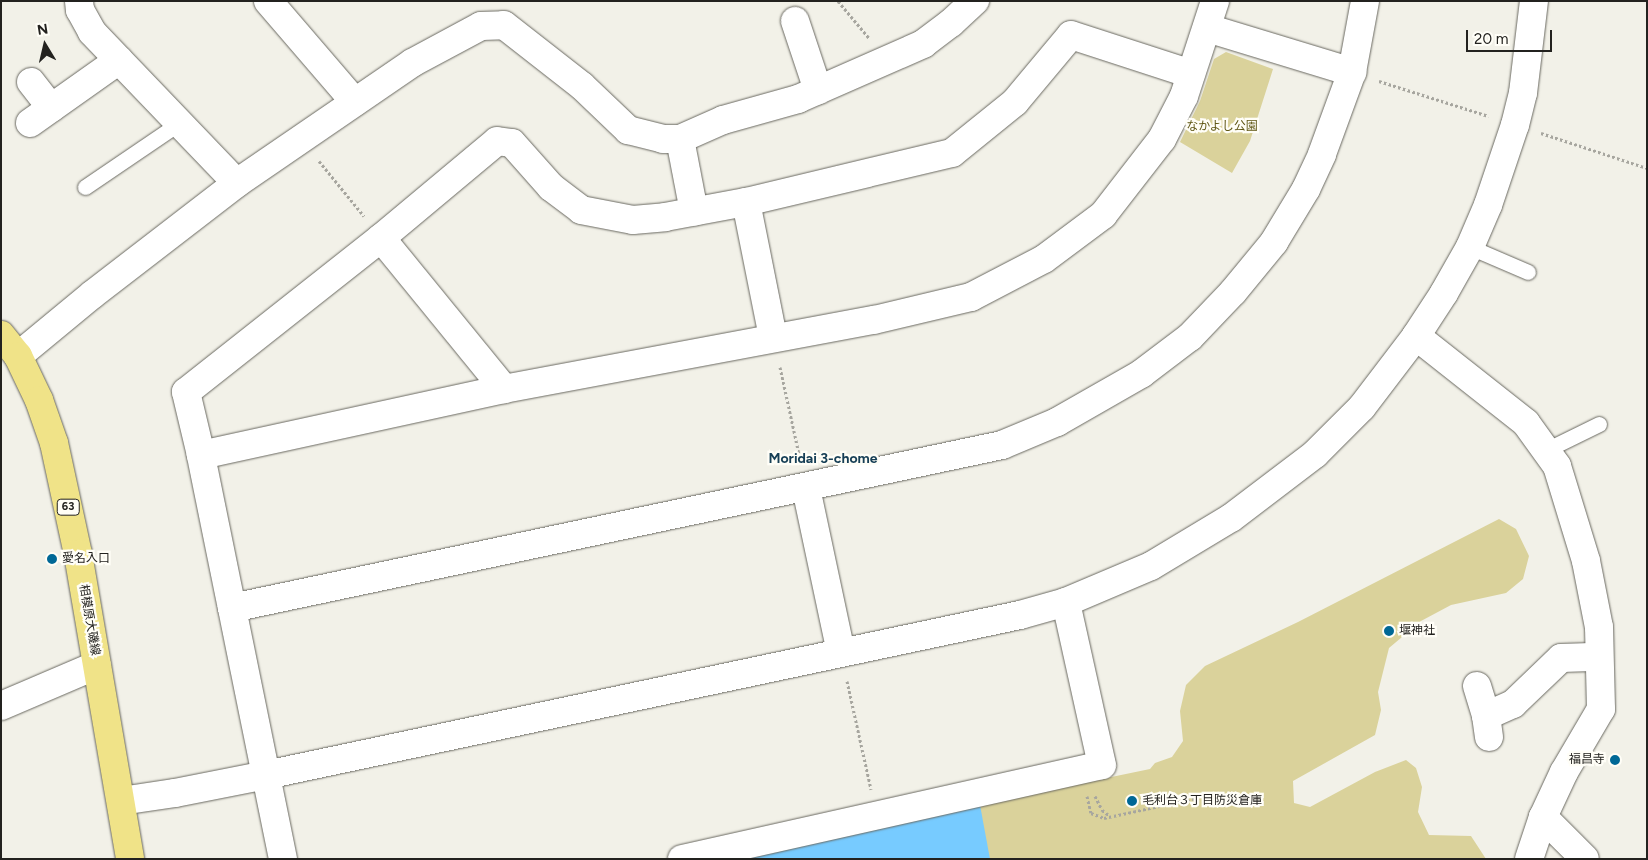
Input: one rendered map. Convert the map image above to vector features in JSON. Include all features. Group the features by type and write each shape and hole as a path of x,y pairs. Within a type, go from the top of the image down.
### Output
{"main road":[{"name":"相模原大磯線","path":"10,346 39,400 54,443 78,554 122,801 130,859"}],"street":[{"path":"79,1 80,10 92,32 237,183"},
{"path":"268,1 355,102"},
{"path":"10,346 93,294 237,183 412,63 481,26 504,26 576,80 628,130 663,139 680,139 722,120 798,99 923,44 951,23 975,1"},
{"path":"201,455 504,389 773,337 874,320 971,297 1044,259 1103,215 1162,139 1184,96 1215,1"},
{"path":"232,608 1002,445 1057,422 1141,374 1190,337 1233,292 1274,242 1306,189 1322,154 1352,72 1365,1"},
{"path":"122,801 175,793 1020,615 1066,602 1151,566 1231,518 1315,454 1362,407 1416,336 1470,248 1488,205 1515,125 1523,93 1534,1"},
{"path":"794,21 818,90"},
{"path":"1207,28 1352,72"},
{"path":"283,859 201,455 186,392 381,238 497,141 512,143 551,187 581,210 633,220 694,212 746,202 952,153 1015,102 1071,35 1191,74"},
{"path":"32,82 41,116 119,60"},
{"path":"680,139 694,212"},
{"path":"746,202 773,337"},
{"path":"381,238 504,389"},
{"path":"1416,336 1526,422 1557,466 1586,561 1599,627 1598,657 1601,709 1564,772 1542,817 1529,859"},
{"path":"806,488 841,652"},
{"path":"682,859 877,817 1102,765 1066,602"},
{"path":"1477,686 1487,726 1514,704 1561,658 1598,657"},
{"path":"1,706 97,664"},
{"path":"1542,817 1585,859"}],"lane":[{"path":"85,187 179,123"},
{"path":"1470,248 1528,272"},
{"path":"1546,450 1599,424"}],"path":[{"path":"838,1 887,59"},
{"path":"1352,72 1494,118"},
{"path":"1531,130 1647,168"},
{"path":"302,139 381,238"},
{"path":"773,337 806,488"},
{"path":"847,679 877,817"},
{"path":"1089,804 1091,813 1104,818 1220,793"},
{"path":"1097,802 1102,810 1111,817"}],"green space":[{"name":"なかよし公園","path":"1226,52 1273,69 1250,141 1232,173 1180,142 1200,101 1214,59"},
{"name":"堰神社","path":"1499,519 1516,529 1529,556 1523,579 1506,593 1451,605 1421,621 1389,648 1378,692 1381,710 1375,735 1293,781 1294,803 1310,807 1375,772 1406,760 1416,768 1422,787 1418,812 1429,835 1471,836 1486,859 858,859 982,806 981,804 1150,769 1155,763 1172,757 1183,741 1180,711 1186,685 1205,666 1298,622"}],"water":[{"path":"980,805 990,859 721,859"}],"place":[{"name":"愛名入口","path":"52,559"},
{"name":"堰神社","path":"1389,631"},
{"name":"福昌寺","path":"1615,760"},
{"name":"毛利台３丁目防災倉庫","path":"1132,801"}],"district":[{"name":"Moridai 3-chome","path":"823,459"}]}
